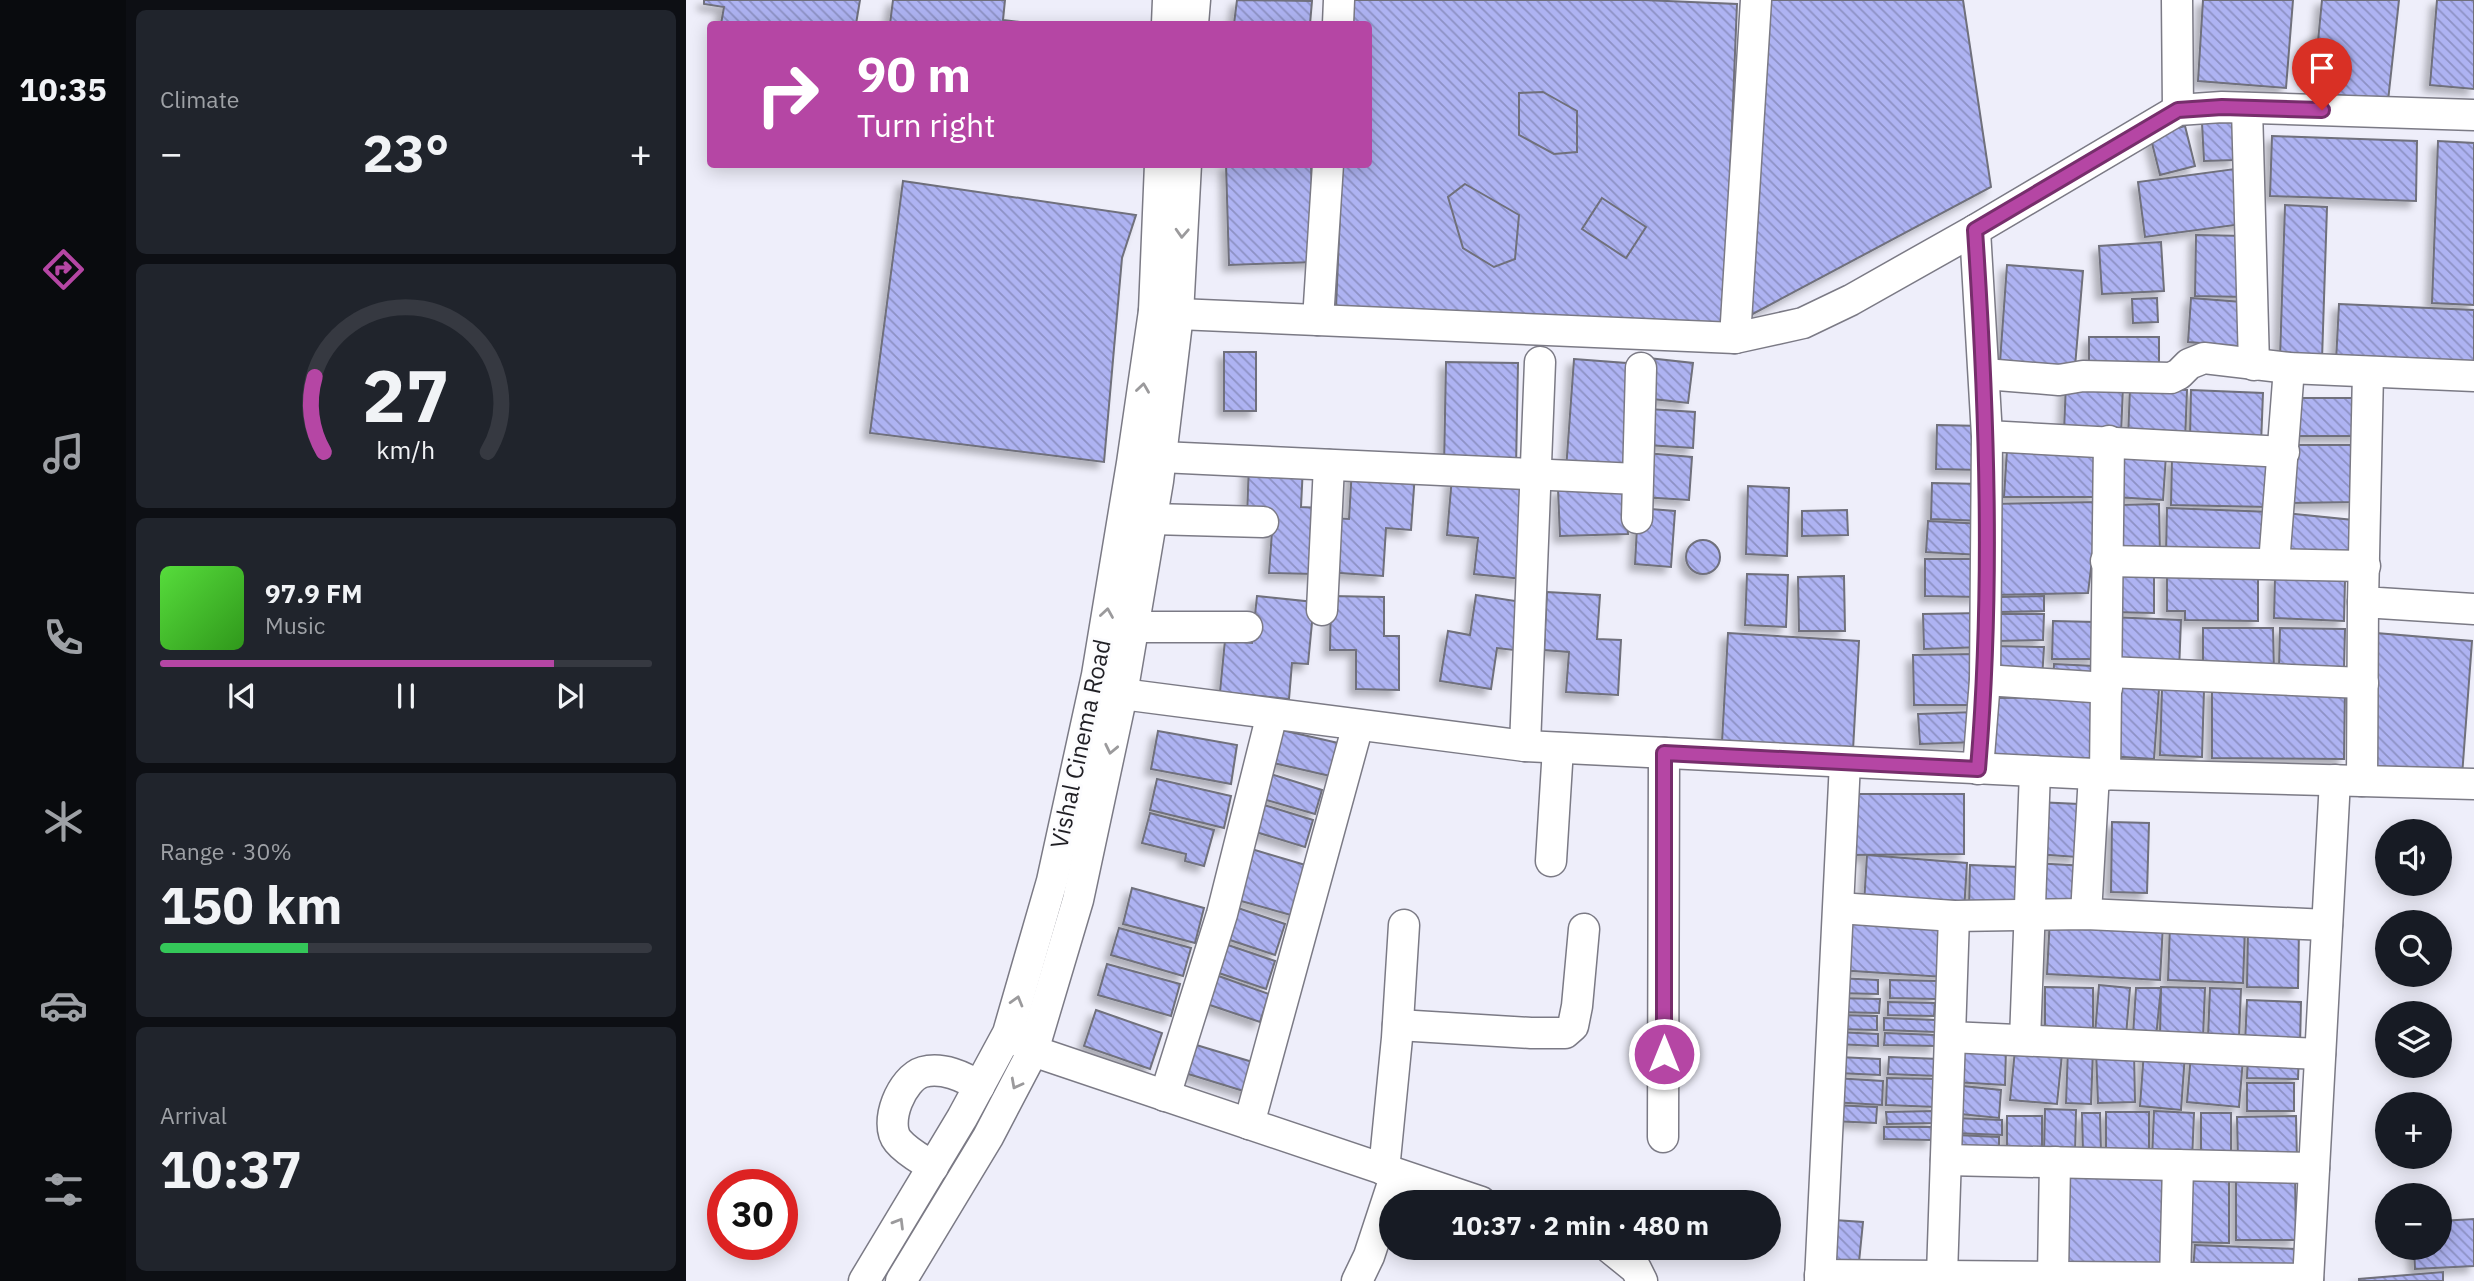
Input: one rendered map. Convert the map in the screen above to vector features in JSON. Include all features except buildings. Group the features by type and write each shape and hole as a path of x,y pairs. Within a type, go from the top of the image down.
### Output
{"street":[{"path":"1167,21 1168,0"},
{"path":"1193,21 1195,0"},
{"path":"1338,21 1339,0"},
{"path":"1735,338 1756,0"},
{"path":"2177,0 2178,110"},
{"path":"1166,313 1735,338 1803,323 1851,300 2178,110 2222,107 2474,115"},
{"path":"2247,108 2254,365"},
{"name":"Vishal Cinema Road","path":"901,1281 988,1137 1033,1051 1078,900 1122,694 1152,519 1149,473 1166,313 1160,168"},
{"name":"Vishal Cinema Road","path":"864,1281 933,1167 1008,1033 1052,881 1097,675 1149,473 1166,313 1185,168"},
{"path":"1318,320 1328,168"},
{"path":"1975,230 1987,436 1985,680 1978,769"},
{"path":"1984,374 2059,380 2083,376 2171,378 2189,364 2204,358 2289,368 2474,376"},
{"path":"1525,746 1540,362"},
{"path":"1637,518 1642,368"},
{"path":"2274,564 2289,368"},
{"path":"1846,762 1820,1278 2053,1275 2175,1280 2308,1280 2327,925 2362,683 2368,372"},
{"path":"1987,436 2284,452"},
{"path":"2086,914 2107,680 2109,441"},
{"path":"1149,473 1329,465 1637,479"},
{"path":"1322,610 1329,465"},
{"path":"1152,519 1263,522"},
{"path":"2106,561 2365,566"},
{"path":"2363,602 2474,609"},
{"path":"1133,627 1247,627"},
{"path":"1985,680 2362,683"},
{"path":"1122,694 1525,746 2100,774 2474,784"},
{"path":"1165,1096 1222,914 1272,714"},
{"path":"1248,1124 1358,726"},
{"path":"1551,861 1558,748"},
{"path":"1663,1137 1664,753"},
{"path":"2025,1040 2035,771"},
{"path":"1839,908 1954,916 2086,914 2327,925"},
{"path":"1941,1275 1954,916"},
{"path":"1357,1281 1369,1256 1390,1172 1404,925"},
{"path":"1398,1025 1565,1033 1573,1026 1577,1006 1584,929"},
{"path":"1008,1033 1033,1051 1445,1190"},
{"path":"1950,1038 2320,1054"},
{"path":"933,1167 896,1139 892,1125 894,1110 911,1079 923,1072 943,1071 966,1078 979,1087"},
{"path":"1946,1160 2314,1168"},
{"path":"2053,1275 2055,1162"},
{"path":"2175,1280 2178,1165"},
{"path":"1624,1260 1636,1269 1642,1281"}],"route":[{"path":"1664,1054 1664,753 1978,769 1985,680 1987,436 1975,230 2178,110 2222,107 2322,110"}]}
